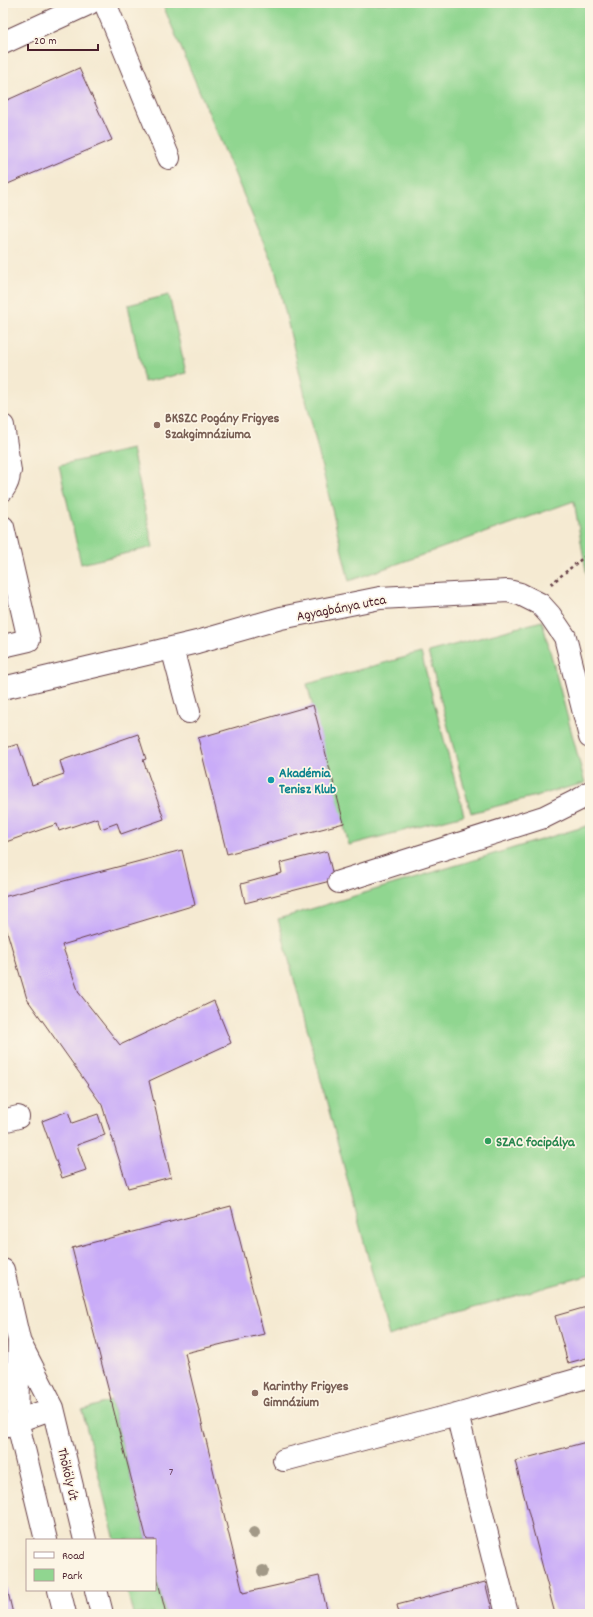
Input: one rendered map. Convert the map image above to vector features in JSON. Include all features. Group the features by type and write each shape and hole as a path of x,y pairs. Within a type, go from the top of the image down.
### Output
{"street":[{"path":"3,43 90,3"},
{"path":"105,3 170,158"},
{"path":"3,426 5,473"},
{"path":"3,527 29,640 3,646"},
{"name":"Agyagbánya utca","path":"3,688 172,648 281,618 380,598 508,591 520,594 540,604 550,615 565,637 590,737"},
{"path":"172,648 189,712"},
{"path":"340,882 544,817 582,798 590,792"},
{"name":"Thököly út","path":"3,1270 18,1340 53,1408 84,1539"},
{"name":"Thököly út","path":"18,1340 10,1423 46,1539"},
{"path":"284,1460 457,1414 590,1376"},
{"path":"10,1423 53,1408"},
{"path":"457,1414 507,1614"},
{"path":"59,1591 65,1614"},
{"path":"96,1591 102,1614"}],"path":[{"path":"532,600 590,552"}],"green space":[{"path":"162,3 590,3 590,594 574,501 349,581 275,269"},
{"path":"169,295 186,373 144,382 128,305"},
{"path":"132,449 153,547 81,564 59,465"},
{"path":"542,621 585,783 471,813 428,652"},
{"path":"421,653 464,815 349,845 307,684"},
{"name":"SZAC focipálya","path":"590,825 590,1275 435,1318 389,1336 278,919"},
{"path":"111,1401 147,1539 115,1539 82,1410"},
{"path":"156,1574 166,1614 133,1614 127,1591 156,1591"}],"building":[{"path":"79,68 112,140 3,186 3,102"},
{"name":"Akadémia Tenisz Klub","path":"313,705 344,823 227,854 198,738"},
{"path":"138,734 146,759 143,760 164,819 121,834 117,823 101,829 97,818 59,831 57,824 3,843 3,749 18,744 32,785 64,774 60,761"},
{"path":"182,850 195,905 62,945 79,993 120,1045 214,1001 231,1043 149,1081 171,1177 128,1188 102,1105 27,999 3,918 3,897"},
{"path":"327,851 334,880 245,903 241,884 282,873 280,863"},
{"path":"68,1111 72,1123 98,1114 105,1135 77,1145 86,1170 62,1178 42,1121"},
{"path":"231,1206 264,1334 185,1353 243,1593 319,1576 328,1614 166,1614 156,1574 156,1539 147,1539 72,1248"},
{"path":"590,1306 590,1357 568,1363 555,1316"},
{"path":"590,1441 590,1611 578,1614 555,1614 515,1461"},
{"path":"4,1575 13,1614 3,1614"},
{"path":"485,1582 493,1614 399,1614 397,1605"}],"place":[{"name":"BKSZC Pogány Frigyes Szakgimnáziuma","path":"157,425"},
{"name":"Akadémia Tenisz Klub","path":"271,780"},
{"name":"SZAC focipálya","path":"488,1141"},
{"name":"Karinthy Frigyes Gimnázium","path":"255,1393"}]}
